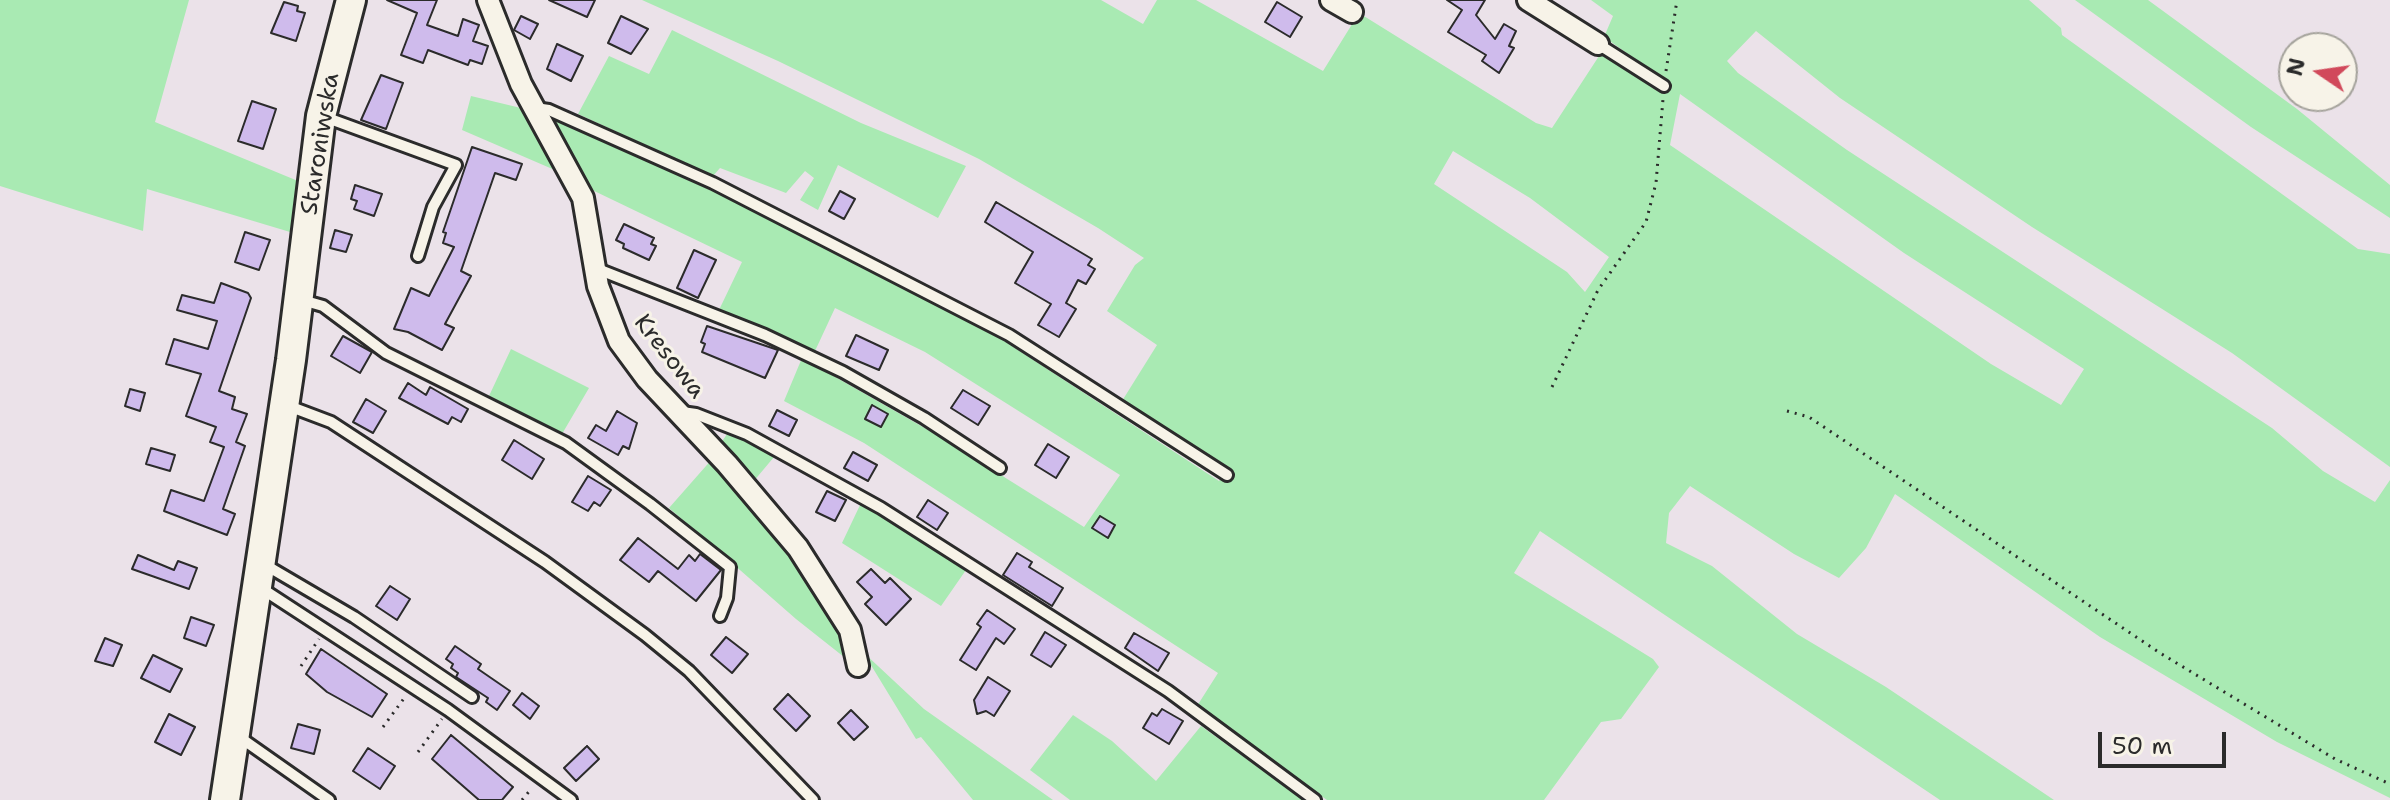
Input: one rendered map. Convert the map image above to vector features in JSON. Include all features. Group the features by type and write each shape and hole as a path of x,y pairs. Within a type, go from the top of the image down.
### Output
{"street":[{"name":"Staroniwska","path":"225,800 284,405 321,116 351,0"},
{"name":"Kresowa","path":"488,0 505,48 583,198 604,307 619,341 647,379 798,548 850,630 858,666"},
{"path":"1331,0 1352,12"},
{"path":"1528,0 1598,44"}],"lane":[{"path":"1598,44 1664,86"},
{"path":"535,108 549,110 713,183 1009,335 1227,475"},
{"path":"321,116 456,165 433,207 418,256"},
{"path":"595,268 765,335 843,372 924,418 1000,468"},
{"path":"299,294 323,306 386,353 566,443 650,504 730,567 727,598 720,616"},
{"path":"284,405 331,422 545,562 645,635 689,671 813,800"},
{"path":"678,412 696,414 747,434 881,508 1117,656 1315,800"},
{"path":"260,563 354,617 472,697"},
{"path":"256,591 267,592 428,697 571,800"},
{"path":"234,739 245,741 329,800"}],"path":[{"path":"1552,387 1598,290 1646,222 1656,183 1664,86 1677,0"},
{"path":"1787,411 1809,417 2160,653 2335,759 2390,784"},
{"path":"383,727 409,693"},
{"path":"418,752 444,717 434,710"},
{"path":"522,800 534,786 527,781"}],"green space":[{"path":"0,0 189,0 155,122 298,181 290,232 147,189 143,231 0,186"},
{"path":"642,0 1101,0 1143,24 1157,0 1196,0 1323,71 1359,13 1536,123 1552,128 1601,53 1638,75 1645,66 1604,37 1613,16 1591,0 2029,0 2061,28 2062,35 2358,249 2390,254 2390,467 2232,353 2032,227 1840,98 1756,31 1727,61 1738,73 1847,150 2272,428 2323,471 2375,502 2390,480 2390,798 2277,742 2100,637 1895,494 1866,548 1839,578 1794,554 1690,486 1669,513 1666,543 1712,566 1797,634 1886,687 2054,800 1940,800 1540,531 1514,573 1653,659 1659,667 1621,719 1601,722 1544,800 1327,800 1197,706 1218,673 864,443 784,401 802,358 937,435 1084,527 1120,475 925,352 835,308 815,351 719,310 742,262 588,188 549,115 697,181 995,335 1219,481 1226,468 1122,401 1157,345 1107,311 1135,265 1144,258 979,159 778,61","holes":["1680,94 1904,253 2084,369 2061,405 1991,364 1670,145","1453,151 1530,198 1609,257 1585,292 1567,272 1434,184"]},
{"path":"2075,0 2148,0 2278,95 2278,112 2301,112 2390,185 2390,218 2251,127"},
{"path":"672,30 861,123 966,166 938,218 838,165 818,210 800,200 814,178 805,171 786,193 720,168 713,176 578,114 609,56 649,74"},
{"path":"471,96 525,109 564,174 462,130"},
{"path":"511,349 589,388 562,434 489,396"},
{"path":"727,434 736,435 774,457 753,482 721,443"},
{"path":"713,458 754,500 830,607 852,657 844,657 796,619 669,508"},
{"path":"861,503 966,570 941,606 842,543"},
{"path":"863,652 924,709 1053,800 973,800 921,737 916,739"},
{"path":"1073,715 1112,741 1156,781 1201,726 1303,800 1070,800 1030,770"}],"building":[{"path":"387,0 437,0 427,25 458,36 463,19 479,25 473,41 488,46 482,64 470,60 468,65 428,50 423,63 401,55 417,13"},
{"path":"549,0 595,0 587,17"},
{"path":"1447,0 1485,0 1476,15 1495,39 1504,24 1516,31 1509,46 1514,48 1499,73 1482,61 1486,55 1448,32 1462,10"},
{"path":"284,2 298,6 297,11 305,13 296,41 271,33"},
{"path":"1277,2 1302,17 1290,37 1265,22"},
{"path":"521,16 538,24 530,39 514,30"},
{"path":"621,16 648,29 631,54 608,43"},
{"path":"557,44 583,56 571,81 547,69"},
{"path":"381,75 403,83 386,129 361,120"},
{"path":"252,101 276,109 263,149 238,141"},
{"path":"472,147 522,164 516,180 495,173 461,271 471,276 445,324 454,328 442,350 408,332 394,329 411,288 429,296 454,247 443,243 446,233 443,232"},
{"path":"355,185 382,194 374,216 354,209 357,201 351,199"},
{"path":"840,191 855,199 844,219 829,211"},
{"path":"996,202 1092,259 1088,265 1095,269 1086,284 1078,280 1066,303 1076,309 1059,337 1038,325 1051,304 1015,283 1033,252 985,222"},
{"path":"624,224 654,238 651,244 656,246 649,260 623,248 624,244 616,240"},
{"path":"335,230 352,235 346,252 330,248"},
{"path":"245,232 270,240 259,270 235,262"},
{"path":"694,250 716,260 698,298 677,288"},
{"path":"221,283 248,293 251,298 219,391 235,397 232,409 247,414 236,442 245,446 223,509 235,514 227,535 164,511 171,490 204,501 224,447 210,442 216,427 186,416 201,374 166,364 174,339 208,349 217,321 177,310 182,295 214,303"},
{"path":"707,326 778,350 765,378 702,352 705,344 701,342"},
{"path":"856,335 888,350 879,370 846,356"},
{"path":"343,336 372,352 360,373 331,356"},
{"path":"408,383 426,395 430,387 468,409 461,422 452,417 448,424 399,398"},
{"path":"130,389 145,393 140,411 125,406"},
{"path":"963,390 990,406 978,425 951,408"},
{"path":"366,399 386,411 373,433 353,422"},
{"path":"872,405 888,414 881,427 865,419"},
{"path":"777,410 797,420 789,436 769,426"},
{"path":"617,411 637,423 629,449 623,446 618,455 588,438 596,425 606,431"},
{"path":"514,440 544,459 532,479 502,460"},
{"path":"1048,444 1069,457 1056,478 1035,465"},
{"path":"151,448 175,455 170,471 146,464"},
{"path":"853,452 877,465 868,481 844,468"},
{"path":"588,476 611,490 600,506 594,502 588,511 572,502"},
{"path":"827,491 846,500 835,521 816,512"},
{"path":"928,500 948,513 937,530 917,517"},
{"path":"1100,516 1115,525 1108,538 1092,528"},
{"path":"638,538 678,569 689,555 695,561 700,554 721,570 696,601 658,571 649,582 620,560"},
{"path":"1017,553 1032,562 1029,567 1063,588 1052,606 1003,575"},
{"path":"138,555 174,570 178,561 197,568 189,589 132,569"},
{"path":"871,569 885,583 890,578 911,599 886,625 865,604 872,597 857,582"},
{"path":"390,586 410,599 397,620 376,606"},
{"path":"987,610 1015,629 1004,644 996,638 976,670 960,660 981,627 977,624"},
{"path":"191,617 214,625 206,646 184,638"},
{"path":"1045,632 1066,645 1051,667 1031,655"},
{"path":"1134,633 1169,653 1158,671 1125,648"},
{"path":"726,637 748,654 732,673 711,655"},
{"path":"105,638 122,645 113,666 95,661"},
{"path":"455,646 481,664 478,669 510,691 497,710 486,702 488,698 456,677 458,673 451,668 453,664 446,659"},
{"path":"321,649 387,694 372,717 327,692 306,674"},
{"path":"153,655 182,669 170,692 141,678"},
{"path":"988,677 1010,691 994,716 986,711 977,714 974,700"},
{"path":"522,693 539,706 530,719 513,705"},
{"path":"788,694 810,716 796,731 774,709"},
{"path":"1162,709 1183,721 1169,744 1143,728 1152,713 1157,716"},
{"path":"851,710 868,727 854,740 838,723"},
{"path":"169,714 195,727 181,755 155,742"},
{"path":"298,724 320,730 314,754 291,748"},
{"path":"451,735 513,787 502,800 479,800 432,759"},
{"path":"587,746 599,759 576,781 564,768"},
{"path":"368,748 395,766 380,789 353,771"}]}
